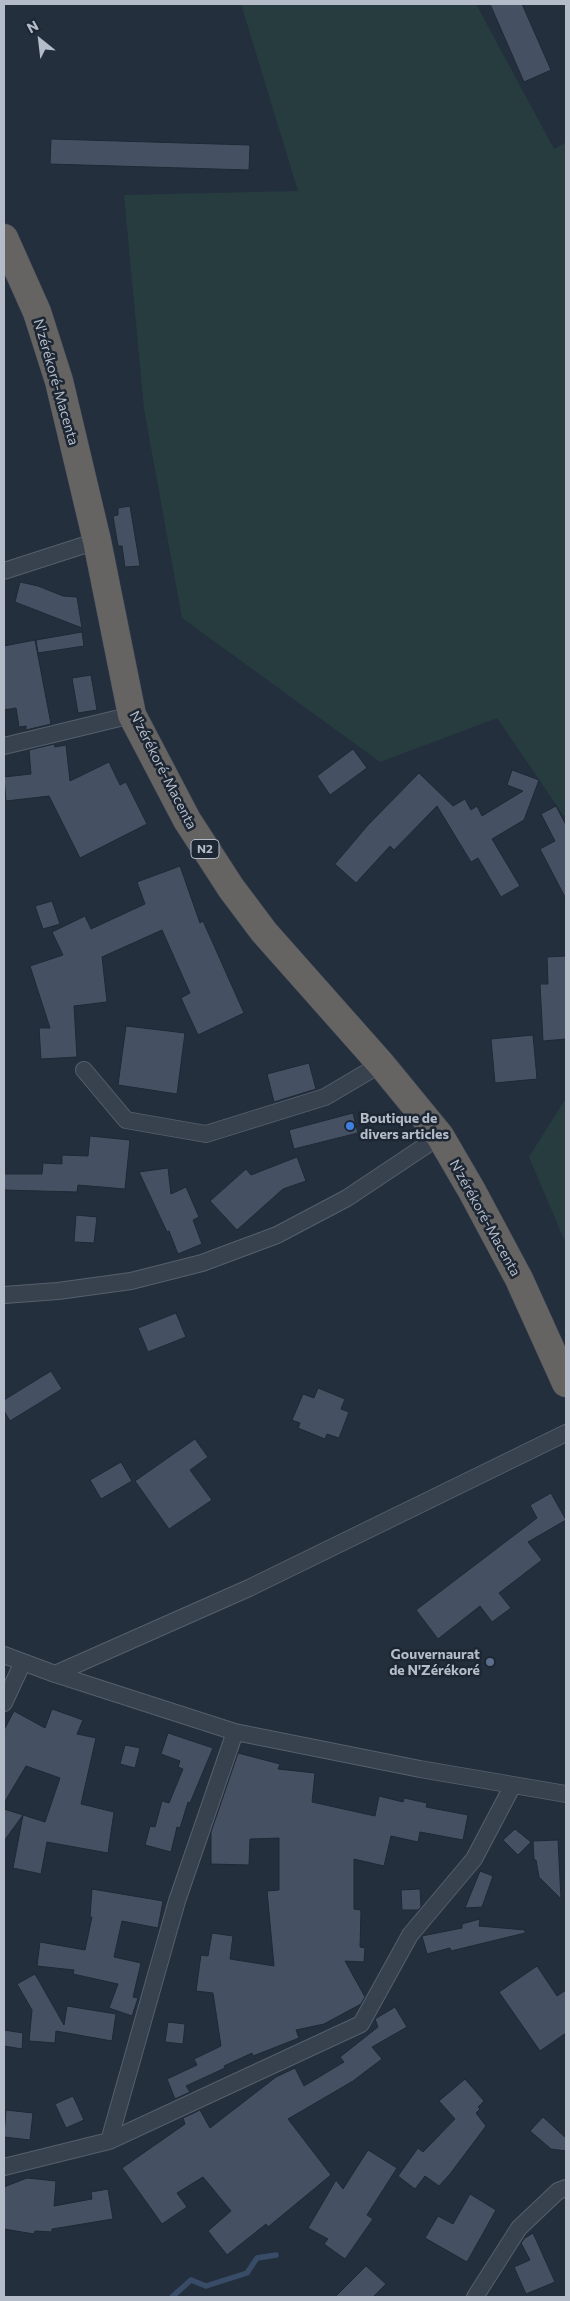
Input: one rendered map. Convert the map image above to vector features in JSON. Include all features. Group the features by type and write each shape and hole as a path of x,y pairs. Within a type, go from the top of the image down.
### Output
{"highway":[{"name":"N'zérékoré-Macenta","path":"4,238 37,312 60,381 97,541 132,715 187,820 230,888 264,932 381,1064 440,1136 519,1279 566,1383"}],"street":[{"path":"4,571 97,541"},
{"path":"4,746 132,715"},
{"path":"84,1070 126,1120 206,1134 325,1097 381,1064"},
{"path":"4,1296 58,1292 131,1281 202,1263 277,1235 347,1198 440,1136"},
{"path":"55,1674 249,1588 566,1433"},
{"path":"4,1655 55,1674 235,1732 420,1770 566,1794"},
{"path":"4,1703 23,1662"},
{"path":"109,2141 177,1901 235,1732"},
{"path":"4,2167 109,2141 361,2024 410,1935 474,1859 513,1785"},
{"path":"475,2297 519,2228 558,2191 566,2188"}],"green space":[{"path":"241,4 476,4 554,149 566,142 566,819 497,718 380,762 182,618 144,409 124,195 298,191"},
{"path":"566,1098 566,1244 529,1157"}],"building":[{"path":"490,4 522,4 551,70 524,82"},
{"path":"51,139 250,145 249,170 50,164"},
{"path":"130,506 140,566 125,567 122,546 118,546 113,516 118,515 118,508"},
{"path":"20,582 38,586 63,596 77,597 82,628 15,602"},
{"path":"82,632 84,646 38,653 36,640"},
{"path":"35,640 51,724 26,730 26,726 19,727 16,708 4,710 4,646"},
{"path":"91,675 97,710 78,713 72,678"},
{"path":"54,744 55,747 66,745 70,781 109,762 120,785 126,782 147,824 80,858 49,796 6,801 4,777 31,774 29,750"},
{"path":"353,749 367,768 330,795 317,776"},
{"path":"512,770 539,780 524,820 492,839 520,886 501,897 478,858 471,862 437,806 394,850 390,846 356,883 335,864 368,825 419,773 453,806 465,799 471,810 477,806 482,816 523,791 507,785"},
{"path":"556,806 566,825 566,899 540,849 555,841 541,814"},
{"path":"180,866 200,923 203,921 244,1013 198,1035 181,998 190,993 162,930 102,957 107,1002 74,1006 77,1057 41,1059 39,1028 50,1028 30,966 63,955 52,932 85,916 91,929 145,904 137,882"},
{"path":"52,901 60,924 43,929 35,906"},
{"path":"566,956 566,1039 543,1041 540,984 548,984 547,957"},
{"path":"126,1026 185,1033 177,1094 118,1085"},
{"path":"533,1035 537,1079 495,1083 491,1039"},
{"path":"309,1063 316,1089 274,1102 267,1074"},
{"path":"353,1113 358,1133 294,1149 289,1130"},
{"path":"90,1136 130,1140 125,1189 78,1185 77,1192 4,1190 4,1174 42,1174 43,1163 62,1164 62,1155 88,1156"},
{"path":"297,1157 306,1181 283,1189 237,1230 210,1201 246,1169 251,1175"},
{"path":"168,1168 171,1194 186,1187 199,1217 193,1220 202,1244 178,1254 169,1231 167,1232 139,1172"},
{"path":"76,1215 97,1217 94,1243 74,1242"},
{"path":"176,1313 186,1337 148,1352 138,1328"},
{"path":"51,1371 62,1389 10,1421 4,1411 4,1400"},
{"path":"318,1388 345,1399 341,1409 349,1412 339,1438 327,1434 325,1439 298,1428 300,1423 292,1420 303,1394 314,1398"},
{"path":"195,1439 208,1457 190,1470 212,1500 169,1529 135,1481"},
{"path":"121,1462 132,1481 101,1499 90,1480"},
{"path":"551,1493 566,1520 528,1542 542,1560 499,1593 511,1608 492,1622 480,1606 438,1639 416,1610 537,1518 530,1505"},
{"path":"52,1709 83,1720 77,1734 96,1738 81,1804 114,1812 108,1853 47,1842 41,1874 13,1868 23,1815 45,1822 60,1778 26,1766 4,1803 4,1730 14,1711 45,1728"},
{"path":"168,1733 213,1748 190,1803 188,1802 180,1828 177,1827 171,1852 145,1845 150,1826 155,1827 162,1801 169,1803 183,1769 178,1767 180,1761 161,1754"},
{"path":"125,1745 140,1748 135,1768 120,1764"},
{"path":"238,1753 280,1764 278,1769 315,1773 312,1802 375,1816 379,1796 403,1802 404,1798 427,1803 426,1807 468,1815 463,1840 420,1832 418,1842 391,1836 384,1866 354,1859 354,1909 361,1910 360,1947 365,1948 364,1962 345,1961 365,1997 361,2004 324,2024 296,2030 299,2038 253,2056 252,2053 224,2066 225,2068 186,2086 190,2092 175,2099 167,2079 197,2065 194,2059 221,2046 213,1993 196,1991 201,1955 208,1956 212,1933 233,1936 230,1959 274,1966 267,1891 279,1890 279,1838 250,1839 249,1865 211,1864 211,1832"},
{"path":"4,1809 23,1815 4,1841"},
{"path":"515,1829 531,1842 518,1855 503,1840"},
{"path":"558,1840 561,1899 539,1877 536,1860 534,1860 533,1841"},
{"path":"480,1871 493,1876 482,1907 465,1908"},
{"path":"92,1889 163,1901 158,1928 122,1921 114,1957 141,1963 133,1997 138,1998 132,2016 109,2008 118,1984 73,1974 74,1970 37,1966 40,1942 85,1950 92,1917 90,1917"},
{"path":"420,1889 421,1907 418,1910 402,1910 401,1890"},
{"path":"480,1919 479,1926 525,1930 525,1933 451,1951 450,1948 427,1954 422,1936 462,1928 462,1924"},
{"path":"537,1966 557,1996 566,1990 566,2033 540,2051 499,1992"},
{"path":"35,1974 64,2025 67,2006 116,2014 112,2041 56,2031 55,2043 29,2041 32,2010 17,1984"},
{"path":"395,2007 407,2027 372,2047 382,2059 353,2081 288,2119 331,2175 268,2227 266,2224 227,2255 208,2231 231,2211 203,2177 177,2193 187,2207 162,2224 122,2168 185,2124 183,2118 200,2110 210,2128 276,2077 295,2068 304,2086 344,2062 340,2057 378,2027 375,2019"},
{"path":"168,2022 185,2024 183,2044 165,2042"},
{"path":"4,2030 23,2033 22,2049 4,2046"},
{"path":"465,2079 484,2101 478,2107 480,2109 476,2113 486,2126 439,2186 425,2176 415,2189 398,2176 418,2148 423,2152 455,2119 439,2101"},
{"path":"73,2096 84,2120 66,2128 55,2104"},
{"path":"6,2110 33,2113 30,2140 4,2137"},
{"path":"543,2117 566,2138 566,2151 551,2149 530,2131"},
{"path":"368,2150 397,2168 367,2215 373,2219 345,2259 324,2244 328,2239 308,2228 336,2180 343,2189"},
{"path":"27,2178 56,2181 54,2206 92,2199 91,2192 108,2189 113,2219 52,2229 52,2232 35,2231 34,2234 4,2229 4,2187"},
{"path":"470,2194 496,2210 467,2262 425,2238 438,2216 453,2224"},
{"path":"533,2233 555,2282 526,2294 514,2267 530,2260 521,2243"},
{"path":"366,2266 386,2284 373,2297 335,2297"}],"waterway":[{"path":"172,2297 191,2280 206,2286 247,2273 257,2258 276,2255"}],"place":[{"name":"Boutique de divers articles","path":"350,1126"},
{"name":"Gouvernaurat de N'Zérékoré","path":"490,1662"}]}
